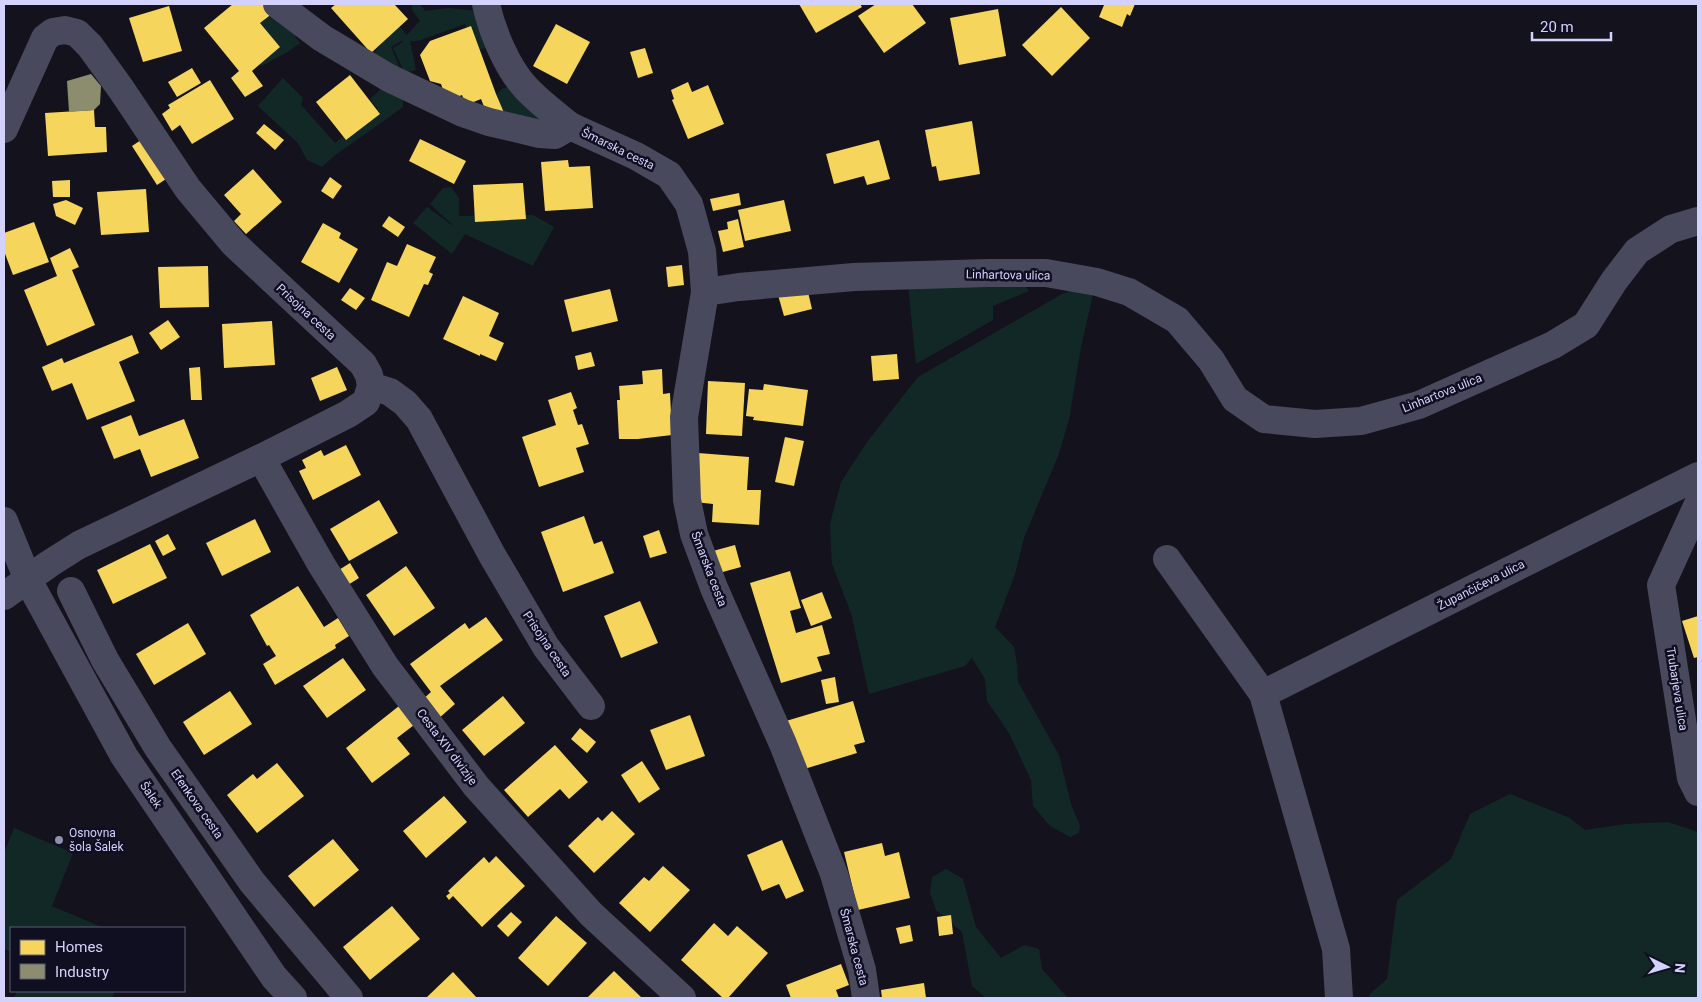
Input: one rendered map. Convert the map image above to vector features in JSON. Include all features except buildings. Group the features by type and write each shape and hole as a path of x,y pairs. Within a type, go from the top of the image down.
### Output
{"street":[{"name":"Šmarska cesta","path":"277,4 322,38 389,78 463,114 540,134 555,135 570,126"},
{"name":"Šmarska cesta","path":"486,4 503,54 524,86 570,126 636,156 669,175 689,204 702,252 705,292 684,417 687,500 694,534 714,588 783,744 834,874 862,970 866,998"},
{"name":"Prisojna cesta","path":"4,129 45,38 53,32 65,30 77,33 90,46 121,89 188,189 234,244 363,364 369,375 371,386 390,392 419,419 492,555 546,647 591,706"},
{"name":"Linhartova ulica","path":"705,292 854,277 960,274 1046,273 1097,282 1129,292 1177,320 1211,360 1235,399 1264,419 1315,424 1361,421 1418,405 1561,340 1586,326 1614,281 1636,251 1671,229 1698,221"},
{"path":"4,596 79,545 348,414 366,402 371,386"},
{"name":"Cesta XIV divizije","path":"261,458 321,564 385,666 476,786 591,914 682,998"},
{"name":"Župančičeva ulica","path":"1263,694 1698,476"},
{"name":"Trubarjeva ulica","path":"1698,504 1661,585 1691,778 1698,792"},
{"path":"4,521 28,580"},
{"path":"1167,559 1263,694 1336,949 1339,998"},
{"name":"Šalek","path":"28,580 124,756 274,977 293,998"},
{"name":"Efenkova cesta","path":"71,591 105,660 158,748 252,882 349,998"},
{"path":"225,903 252,882"}],"green space":[{"path":"412,4 420,4 425,11 448,8 479,11 486,48 478,50 465,24 418,41 410,41 416,70 405,73 393,48 403,42 401,41 391,47 402,73 373,54 398,25 407,35 420,21 412,10"},
{"path":"273,13 298,32 295,37 300,43 262,66 259,64 280,47 260,23"},
{"path":"283,78 303,98 301,105 335,143 378,109 370,99 385,85 403,94 403,107 334,156 322,167 307,160 298,143 258,106"},
{"path":"513,86 544,119 539,126 505,115 496,94 503,88"},
{"path":"451,187 459,198 459,216 533,215 554,227 533,266 465,234 452,254 413,223 427,207 456,228 430,204 443,188"},
{"path":"1021,281 1029,291 993,306 993,320 916,364 908,285"},
{"path":"1081,287 1094,290 1081,347 1069,420 1058,456 1024,538 1015,574 995,627 1014,647 1018,682 1059,755 1071,804 1080,826 1079,833 1070,837 1050,826 1033,806 1031,780 1009,733 987,701 985,679 972,658 965,666 869,694 851,613 832,564 830,524 841,482 867,442 918,377 1062,294"},
{"path":"1510,794 1570,818 1585,830 1626,824 1668,822 1698,832 1698,998 1369,998 1370,994 1387,979 1397,900 1451,859 1470,814"},
{"path":"14,828 73,853 52,906 102,927 10,927 10,952 4,949 4,853"},
{"path":"946,869 963,879 976,927 1001,958 1024,945 1039,949 1042,969 1068,998 986,998 972,986 962,932 936,910 930,893 932,877"},
{"path":"17,992 115,992 112,998 14,998"}],"place":[{"name":"Osnovna šola Šalek","path":"59,840"}]}
